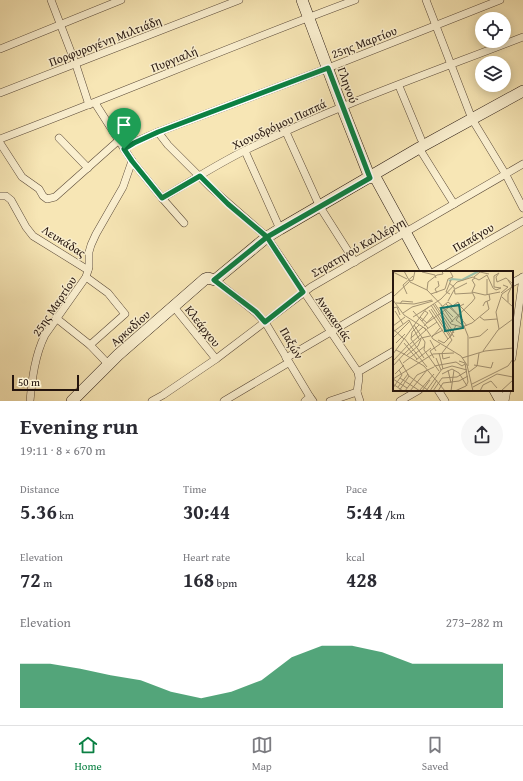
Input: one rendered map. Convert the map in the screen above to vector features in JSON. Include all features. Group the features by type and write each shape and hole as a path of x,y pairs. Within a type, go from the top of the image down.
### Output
{"street":[{"path":"51,0 92,104 119,140 132,161 184,222"},
{"path":"0,49 121,0"},
{"name":"Πορφυρογένη Μιλτιάδη","path":"0,93 76,65 239,0"},
{"name":"Γληνού","path":"302,0 342,107 372,176 406,232 426,271"},
{"name":"Πυργιαλή","path":"0,139 355,0"},
{"path":"426,0 472,119 506,175 523,208"},
{"name":"25ης Μαρτίου","path":"124,149 158,132 328,68 500,0"},
{"name":"Χιονοδρόμου Παππά","path":"162,198 245,151 342,107 523,37"},
{"path":"399,86 420,144 454,204"},
{"name":"Αρκαδίου","path":"72,401 118,355 205,279 211,279 267,237 372,176 420,144 522,95"},
{"name":"Ανακασιάς","path":"158,132 168,145 228,204 267,237 358,372"},
{"path":"286,132 320,206 355,262"},
{"path":"59,138 88,168"},
{"path":"0,143 22,177 39,189 43,196 47,199 55,197 119,140"},
{"path":"245,151 280,229"},
{"name":"25ης Μαρτίου","path":"30,401 41,343 56,318 80,287 87,273 91,245 123,187 132,161"},
{"name":"Στρατηγού Καλλέργη","path":"152,401 216,359 303,292 523,164"},
{"name":"Λευκάδας","path":"0,196 6,196 11,200 26,227 36,238 87,273 108,293 125,314 90,345"},
{"name":"Παπάγου","path":"436,271 523,221"},
{"path":"513,282 523,277"},
{"path":"513,352 521,305 523,277"},
{"name":"Παξών","path":"211,279 256,312 265,322 309,400"},
{"path":"224,401 331,332 393,296"},
{"name":"Κλεάρχου","path":"174,307 216,359"},
{"path":"56,318 90,345 109,365"},
{"path":"360,401 357,392 360,378 358,372 393,352"},
{"path":"400,401 417,391"},
{"path":"439,391 445,401"},
{"path":"496,391 501,401"},
{"path":"505,401 507,391"},
{"path":"330,401 357,392"}],"route":[{"path":"124,149 158,132 328,68 370,178 267,237 303,292 265,322 256,312 214,280 267,237 228,204 200,176 162,198 124,149"}]}
